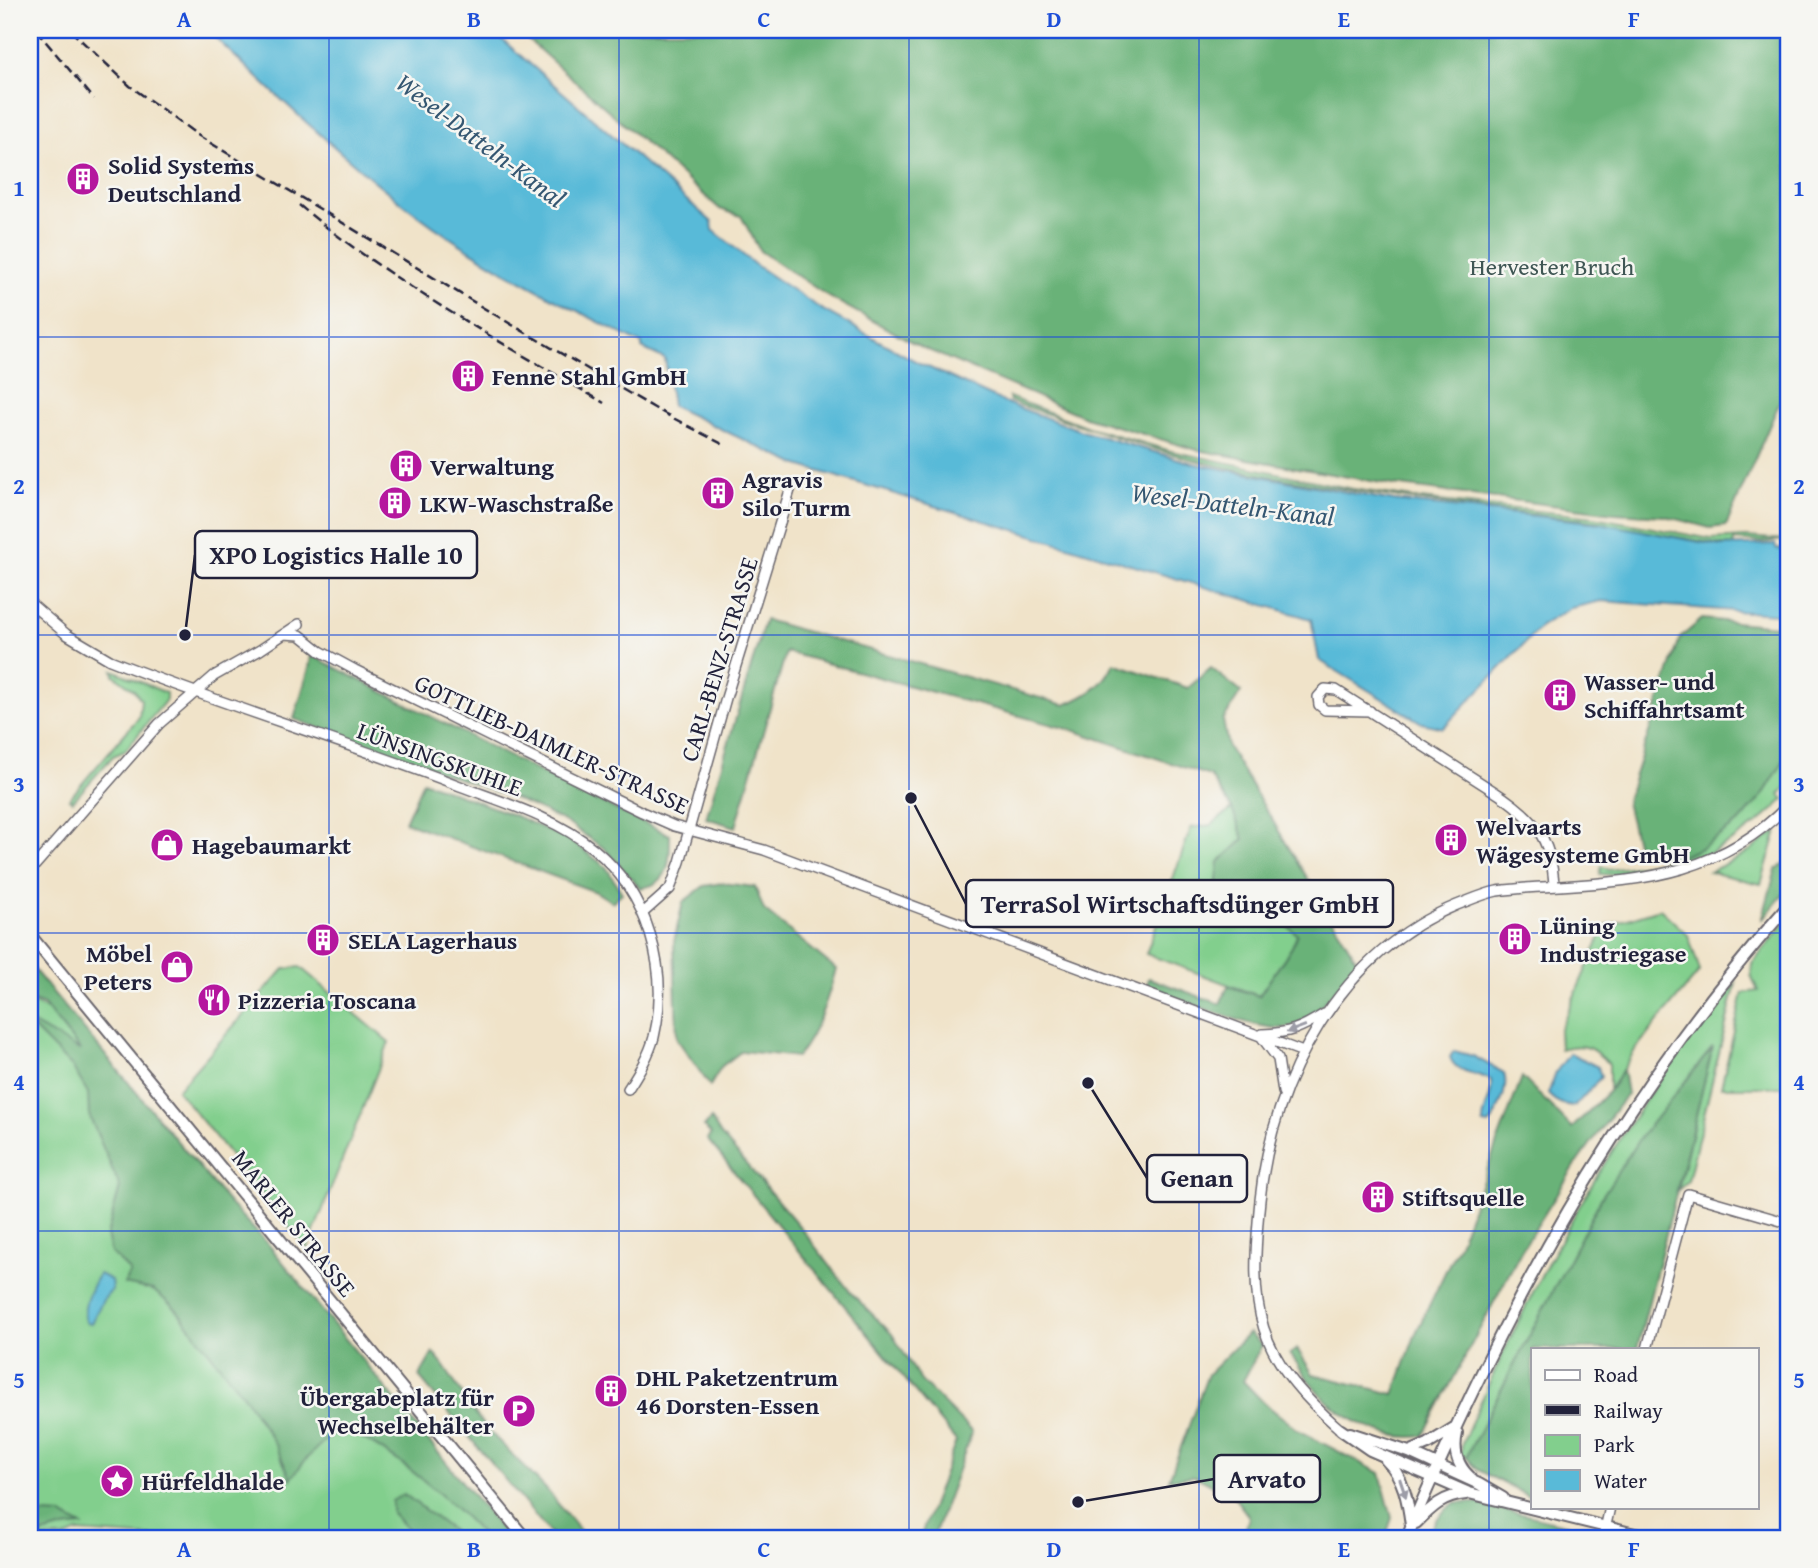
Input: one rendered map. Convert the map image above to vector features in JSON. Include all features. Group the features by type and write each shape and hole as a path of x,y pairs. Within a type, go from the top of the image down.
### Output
{"main road":[{"path":"1409,1533 1454,1428 1520,1297 1581,1188 1645,1087 1729,975 1788,906"},
{"name":"MARLER STRASSE","path":"30,935 525,1538"},
{"path":"1462,1413 1455,1444 1456,1456 1466,1474 1479,1484"},
{"path":"1409,1452 1454,1428"},
{"path":"1341,1430 1409,1452 1479,1484 1516,1505"},
{"path":"1341,1430 1354,1441 1381,1455 1469,1493 1651,1538"},
{"path":"1381,1455 1398,1474 1408,1505 1409,1533"},
{"path":"1409,1533 1440,1500 1469,1493"}],"street":[{"name":"CARL-BENZ-STRASSE","path":"643,913 670,888 690,830 726,698 792,487"},
{"name":"LÜNSINGSKUHLE","path":"30,603 66,634 110,660 416,769 546,820 583,841 607,860 625,882 643,913 656,957 658,1008 653,1037 649,1052 628,1089"},
{"path":"30,871 159,724 214,676 299,624"},
{"name":"GOTTLIEB-DAIMLER-STRASSE","path":"284,634 300,635 320,652 642,812 690,830 764,850 1303,1052"},
{"path":"1370,711 1325,710 1319,705 1318,697 1322,691 1332,688 1370,711 1524,813 1541,833 1548,848 1553,863 1554,886"},
{"path":"1341,1430 1310,1401 1279,1364 1265,1336 1257,1299 1256,1259 1262,1184 1269,1144 1283,1097 1303,1052 1328,1011 1366,966 1392,943 1430,918 1470,900 1497,891 1642,878 1695,866 1740,844 1763,828 1788,804"},
{"name":"GOTTLIEB-DAIMLER-STRASSE","path":"1259,1034 1301,1029 1328,1011"},
{"path":"1259,1034 1278,1059 1282,1070 1283,1097"},
{"path":"1647,1348 1688,1194 1788,1223"},
{"path":"1603,1538 1610,1508"}],"green space":[{"name":"Hervester Bruch","path":"517,30 1788,30 1788,383 1726,526 1710,528 1665,516 1614,513 1393,485 1197,450 1085,417 921,347 829,297 760,251 741,216 720,209"},
{"path":"1009,397 1088,427 1171,451 1353,489 1419,499 1594,517 1711,539 1746,537 1786,540 1734,540 1733,546 1722,545 1602,522 1451,505 1252,473 1165,452 1110,435 1010,401"},
{"path":"1702,619 1788,627 1788,754 1763,795 1741,821 1701,848 1670,861 1637,847 1626,802 1680,638"},
{"path":"765,620 1065,705 1094,689 1114,663 1188,688 1211,668 1241,692 1223,720 1228,747 1358,962 1319,1008 1292,1027 1262,1026 1242,1021 1146,987 1149,978 1220,1004 1228,986 1259,996 1292,947 1297,934 1283,922 1237,919 1214,908 1219,862 1244,839 1232,809 1210,776 1075,731 786,652 736,827 706,818"},
{"path":"311,655 565,785 670,835 669,862 663,877 650,886 640,888 605,849 564,821 516,799 294,719"},
{"path":"113,670 166,693 166,700 125,751 113,756 73,801 69,799 139,717 141,700 135,691 114,675"},
{"path":"1788,754 1788,785 1780,795 1784,799 1745,832 1701,857 1677,866 1626,875 1600,874 1602,866 1609,870 1670,861 1701,848 1763,795"},
{"path":"423,781 516,816 572,841 606,867 622,893 612,902 596,892 405,822"},
{"path":"1232,809 1244,839 1219,862 1237,919 1283,922 1298,934 1259,996 1146,954 1191,828 1211,825"},
{"path":"1777,831 1761,884 1709,872 1742,856"},
{"path":"1788,861 1788,889 1762,920 1776,869"},
{"path":"722,883 755,887 764,910 836,969 816,1026 797,1057 742,1051 722,1066 710,1086 677,1039 674,941 683,902 704,886"},
{"path":"1660,909 1688,935 1700,971 1637,1047 1609,1091 1609,1064 1597,1053 1582,1046 1560,1049 1559,1031 1605,926"},
{"path":"1788,919 1788,1087 1721,1087 1743,993 1758,991 1751,975 1752,963"},
{"path":"30,965 229,1203 268,1244 508,1538 485,1538 455,1507 418,1476 380,1449 342,1428 314,1451 291,1479 275,1444 245,1398 176,1309 153,1290 124,1284 130,1271 111,1253 107,1235 120,1187 89,1115 88,1093 73,1068 30,1022 81,1051 44,1005 30,1000"},
{"path":"300,967 389,1042 307,1249 177,1090 284,969"},
{"path":"1736,983 1688,1181 1678,1190 1712,1049 1603,1195 1466,1457 1461,1457 1462,1444 1503,1353 1597,1176 1671,1064 1702,1022"},
{"path":"30,1002 55,1013 505,1538 168,1538 78,1532 64,1538 30,1538"},
{"path":"1713,1047 1637,1348 1531,1348 1531,1497 1478,1470 1466,1457 1603,1195 1639,1139"},
{"path":"1623,1070 1627,1094 1578,1161 1521,1251 1423,1436 1396,1436 1381,1432 1354,1420 1330,1404 1290,1354 1297,1349 1313,1374 1394,1394 1416,1333 1460,1241 1522,1077 1572,1128 1609,1091"},
{"path":"711,1119 721,1135 800,1227 852,1294 892,1334 921,1381 972,1432 933,1538 920,1538 956,1441 707,1139 711,1134 704,1127"},
{"path":"1249,1333 1262,1345 1243,1381 1264,1403 1301,1432 1380,1473 1392,1518 1385,1538 1246,1538 1243,1537 1249,1517 1234,1497 1195,1476 1169,1479 1208,1374"},
{"path":"433,1353 483,1425 546,1489 586,1538 554,1538 419,1377"},
{"path":"404,1494 460,1538 396,1538 410,1532 392,1513 392,1501"},
{"path":"1456,1502 1477,1503 1568,1525 1578,1538 1427,1538 1438,1517"},
{"path":"62,1515 82,1526 30,1538 30,1517"}],"water":[{"name":"Wesel-Datteln-Kanal","path":"207,30 491,30 712,222 713,230 754,264 821,309 917,362 1006,403 1085,432 1196,464 1394,501 1601,523 1721,546 1775,544 1776,549 1788,550 1788,615 1601,601 1571,608 1542,625 1443,728 1422,723 1319,660 1311,619 795,464 672,406 665,359 642,348 642,344 524,282 438,230 332,145"},
{"path":"1454,1051 1473,1056 1504,1073 1502,1098 1489,1125 1483,1124 1483,1118 1491,1092 1491,1080 1457,1067 1450,1057"},
{"path":"1570,1053 1598,1067 1601,1077 1575,1106 1560,1103 1548,1094 1556,1072"},
{"path":"99,1274 111,1280 112,1290 103,1300 91,1323 86,1322 86,1304"}],"railway":[{"path":"36,30 94,99"},
{"path":"70,30 130,86 199,136 492,313 656,409 726,446"},
{"path":"299,205 409,286 604,403"}],"place":[{"name":"Solid Systems Deutschland","path":"83,179"},
{"name":"Fenne Stahl GmbH","path":"468,376"},
{"name":"Verwaltung","path":"406,466"},
{"name":"Agravis Silo-Turm","path":"718,493"},
{"name":"LKW-Waschstraße","path":"395,503"},
{"name":"XPO Logistics Halle 10","path":"185,635"},
{"name":"Wasser- und Schiffahrtsamt","path":"1560,695"},
{"name":"TerraSol Wirtschaftsdünger GmbH","path":"911,798"},
{"name":"Welvaarts Wägesysteme GmbH","path":"1451,840"},
{"name":"Hagebaumarkt","path":"167,845"},
{"name":"Lüning Industriegase","path":"1515,939"},
{"name":"SELA Lagerhaus","path":"323,940"},
{"name":"Möbel Peters","path":"177,967"},
{"name":"Pizzeria Toscana","path":"214,1000"},
{"name":"Genan","path":"1088,1083"},
{"name":"Stiftsquelle","path":"1378,1197"},
{"name":"DHL Paketzentrum 46 Dorsten-Essen","path":"611,1391"},
{"name":"Übergabeplatz für Wechselbehälter","path":"519,1411"},
{"name":"Hürfeldhalde","path":"117,1481"},
{"name":"Arvato","path":"1078,1502"}]}
